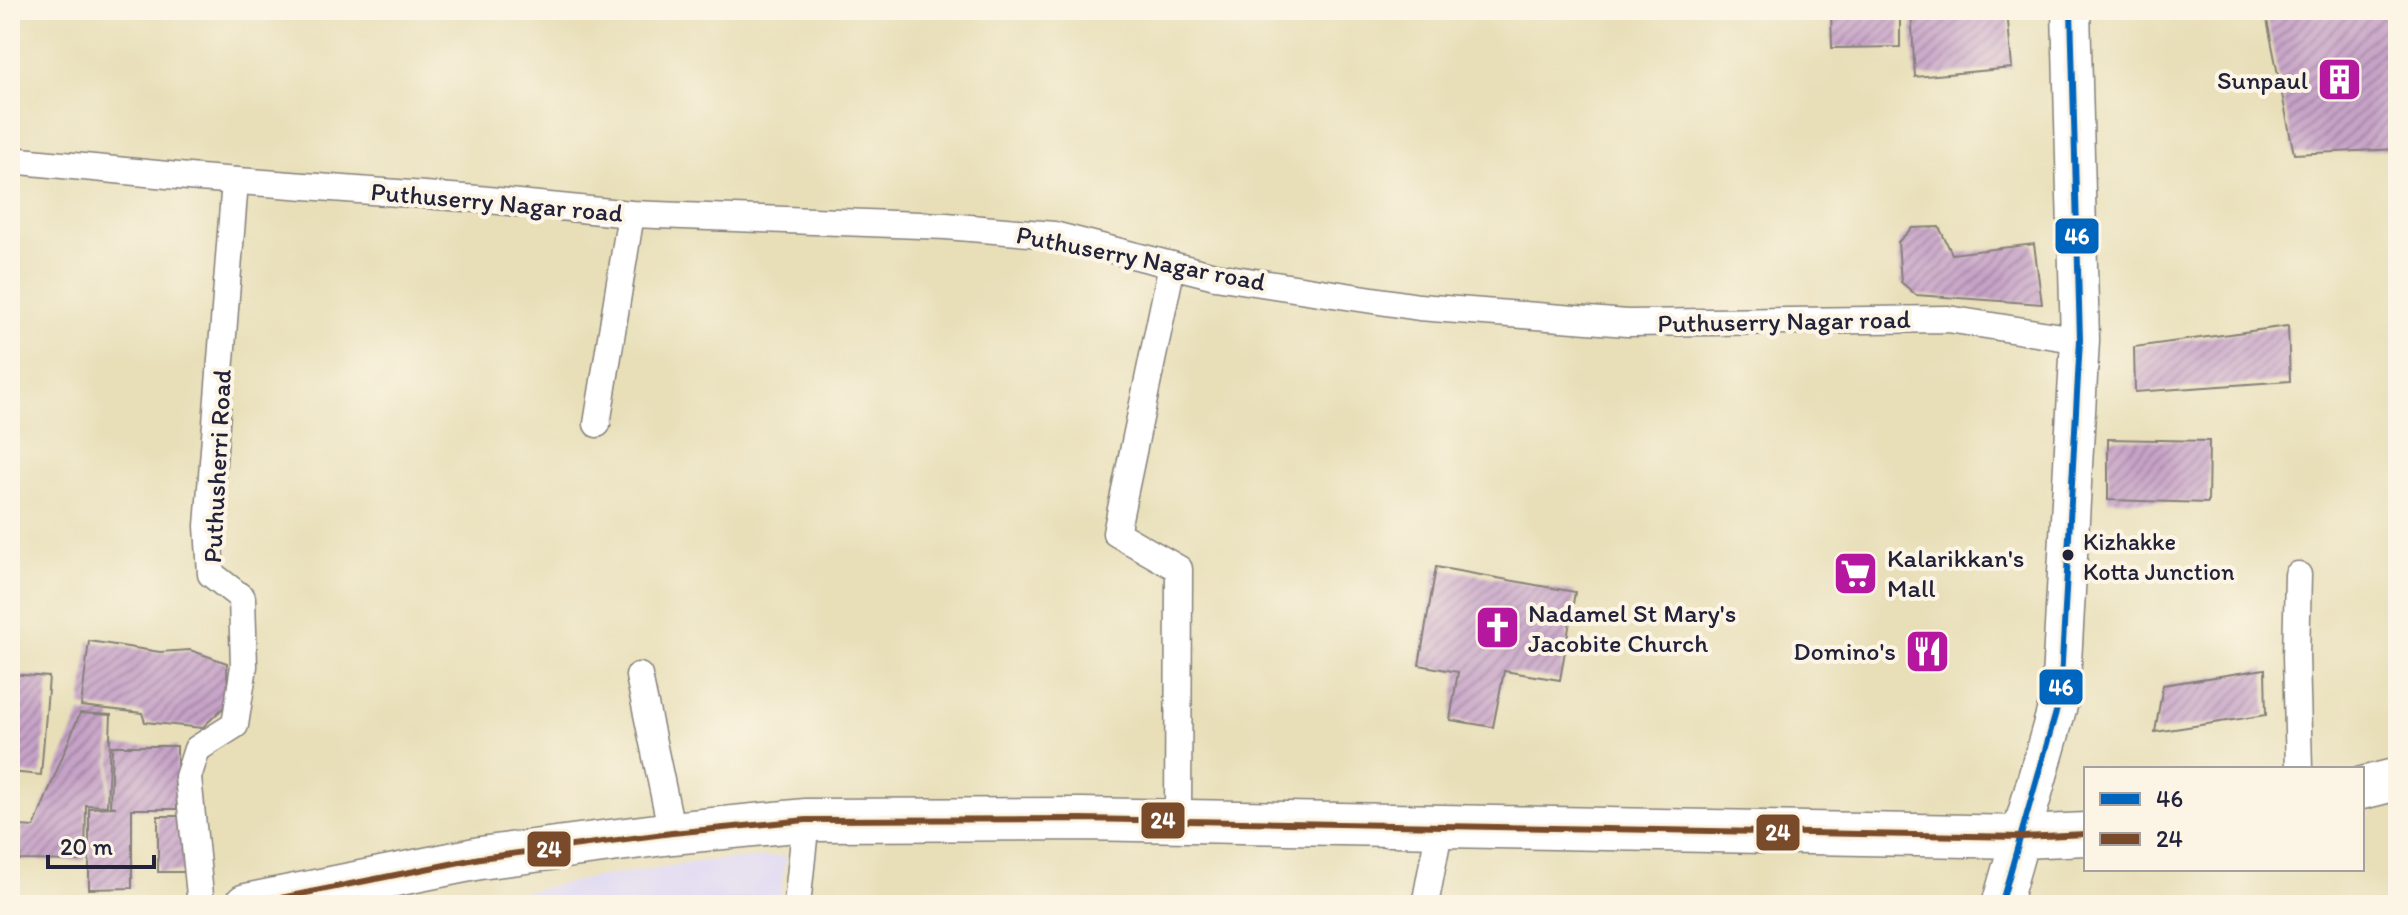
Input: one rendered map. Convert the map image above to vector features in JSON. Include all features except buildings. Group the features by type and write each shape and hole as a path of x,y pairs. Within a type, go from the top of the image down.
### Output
{"main road":[{"path":"2001,905 2060,698 2080,340 2071,10"},
{"path":"2364,788 2398,779"},
{"path":"246,905 480,858 672,833 806,820 1178,821 2022,837 2084,834"}],"street":[{"name":"Puthuserry Nagar road","path":"10,160 631,214 916,224 1054,235 1215,276 1419,307 1627,323 1948,319 2080,340"},
{"name":"Puthusherri Road","path":"201,905 188,777 197,749 235,725 244,666 242,598 211,574 208,526 235,181"},
{"path":"597,424 631,214"},
{"path":"1172,265 1116,533 1179,569 1178,821"},
{"path":"2298,575 2299,767"},
{"path":"639,676 672,833"},
{"path":"797,905 806,820"},
{"path":"1425,905 1440,826"}],"shaded area":[{"path":"786,856 779,905 458,905 597,877 704,861"}],"transit line":[{"name":"46","path":"2001,905 2060,698 2080,340 2071,10"},
{"name":"24","path":"246,905 480,858 672,833 806,820 1081,819 2022,837 2084,834"}],"place":[{"name":"Sunpaul","path":"2339,80"},
{"name":"Kizhakke Kotta Junction","path":"2068,555"},
{"name":"Kalarikkan's Mall","path":"1856,573"},
{"name":"Nadamel St Mary's Jacobite Church","path":"1497,628"},
{"name":"Domino's","path":"1927,651"}]}
